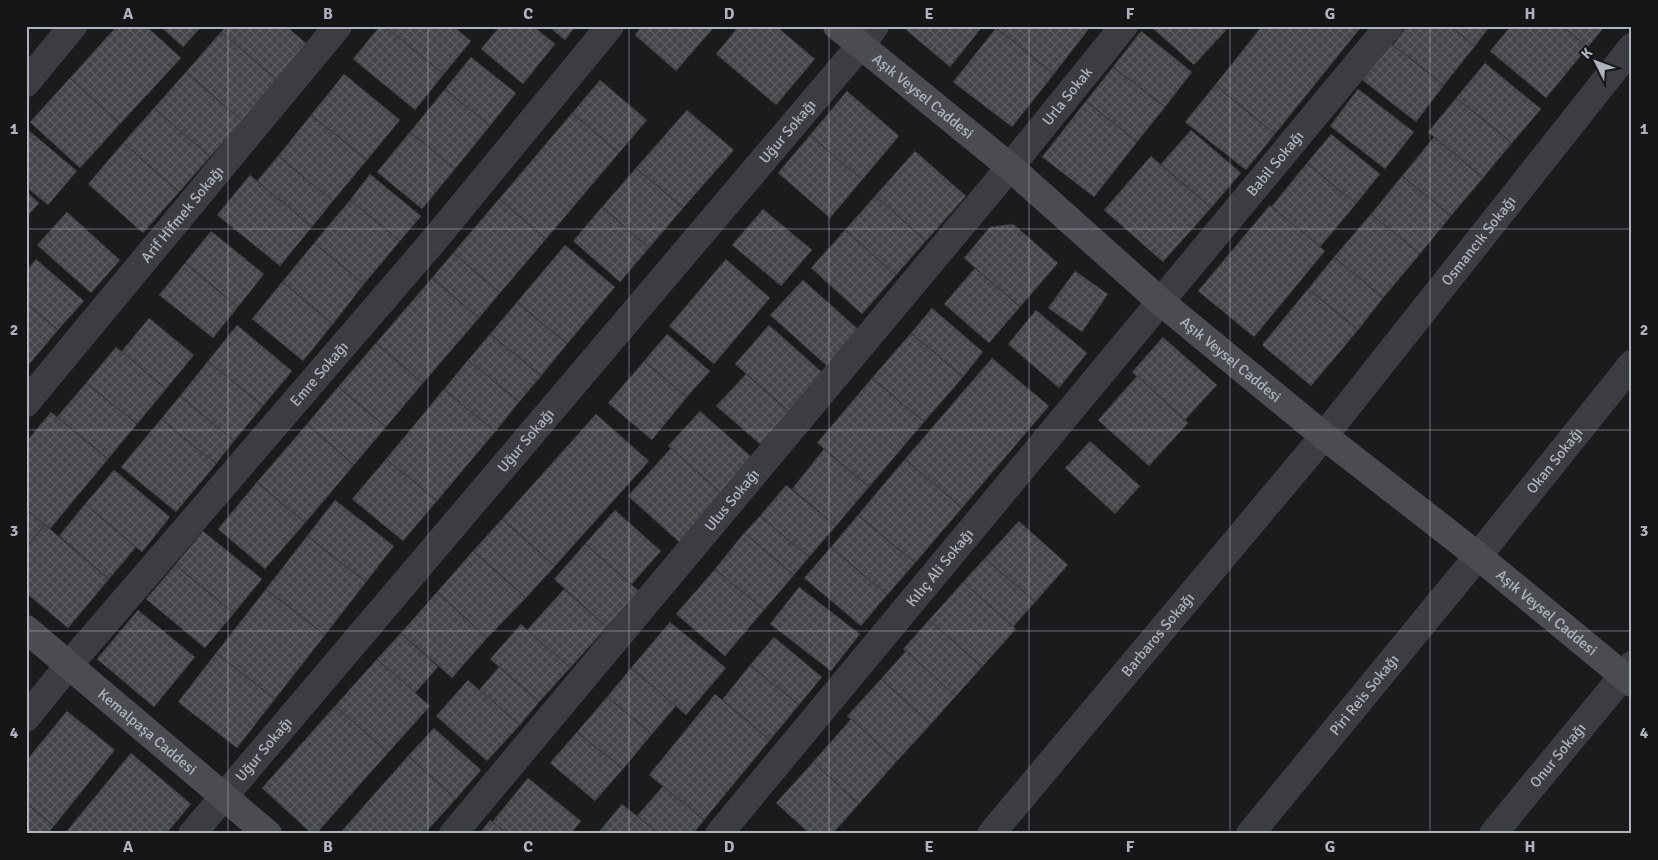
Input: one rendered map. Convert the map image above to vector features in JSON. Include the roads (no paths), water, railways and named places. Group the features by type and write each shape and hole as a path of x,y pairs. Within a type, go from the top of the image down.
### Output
{"main road":[{"name":"Aşık Veysel Caddesi","path":"837,26 868,36 932,102 1010,166 1161,302 1324,436 1629,675"},
{"name":"Kemalpaşa Caddesi","path":"26,630 268,834"}],"street":[{"path":"26,83 74,26"},
{"name":"Arif Hifmek Sokağı","path":"26,403 338,26"},
{"name":"Emre Sokağı","path":"26,718 68,666 435,239 610,26"},
{"name":"Urla Sokak","path":"1010,166 1124,26"},
{"name":"Babil Sokağı","path":"1161,302 1389,26"},
{"name":"Uğur Sokağı","path":"192,834 868,36"},
{"name":"Osmancık Sokağı","path":"1324,436 1632,47"},
{"name":"Ulus Sokağı","path":"453,834 1010,166"},
{"name":"Kılıç Ali Sokağı","path":"719,834 1161,302"},
{"name":"Okan Sokağı","path":"1478,556 1632,364"},
{"name":"Barbaros Sokağı","path":"991,834 1324,436"},
{"name":"Piri Reis Sokağı","path":"1250,834 1478,556"},
{"name":"Onur Sokağı","path":"1493,834 1629,675"}]}
